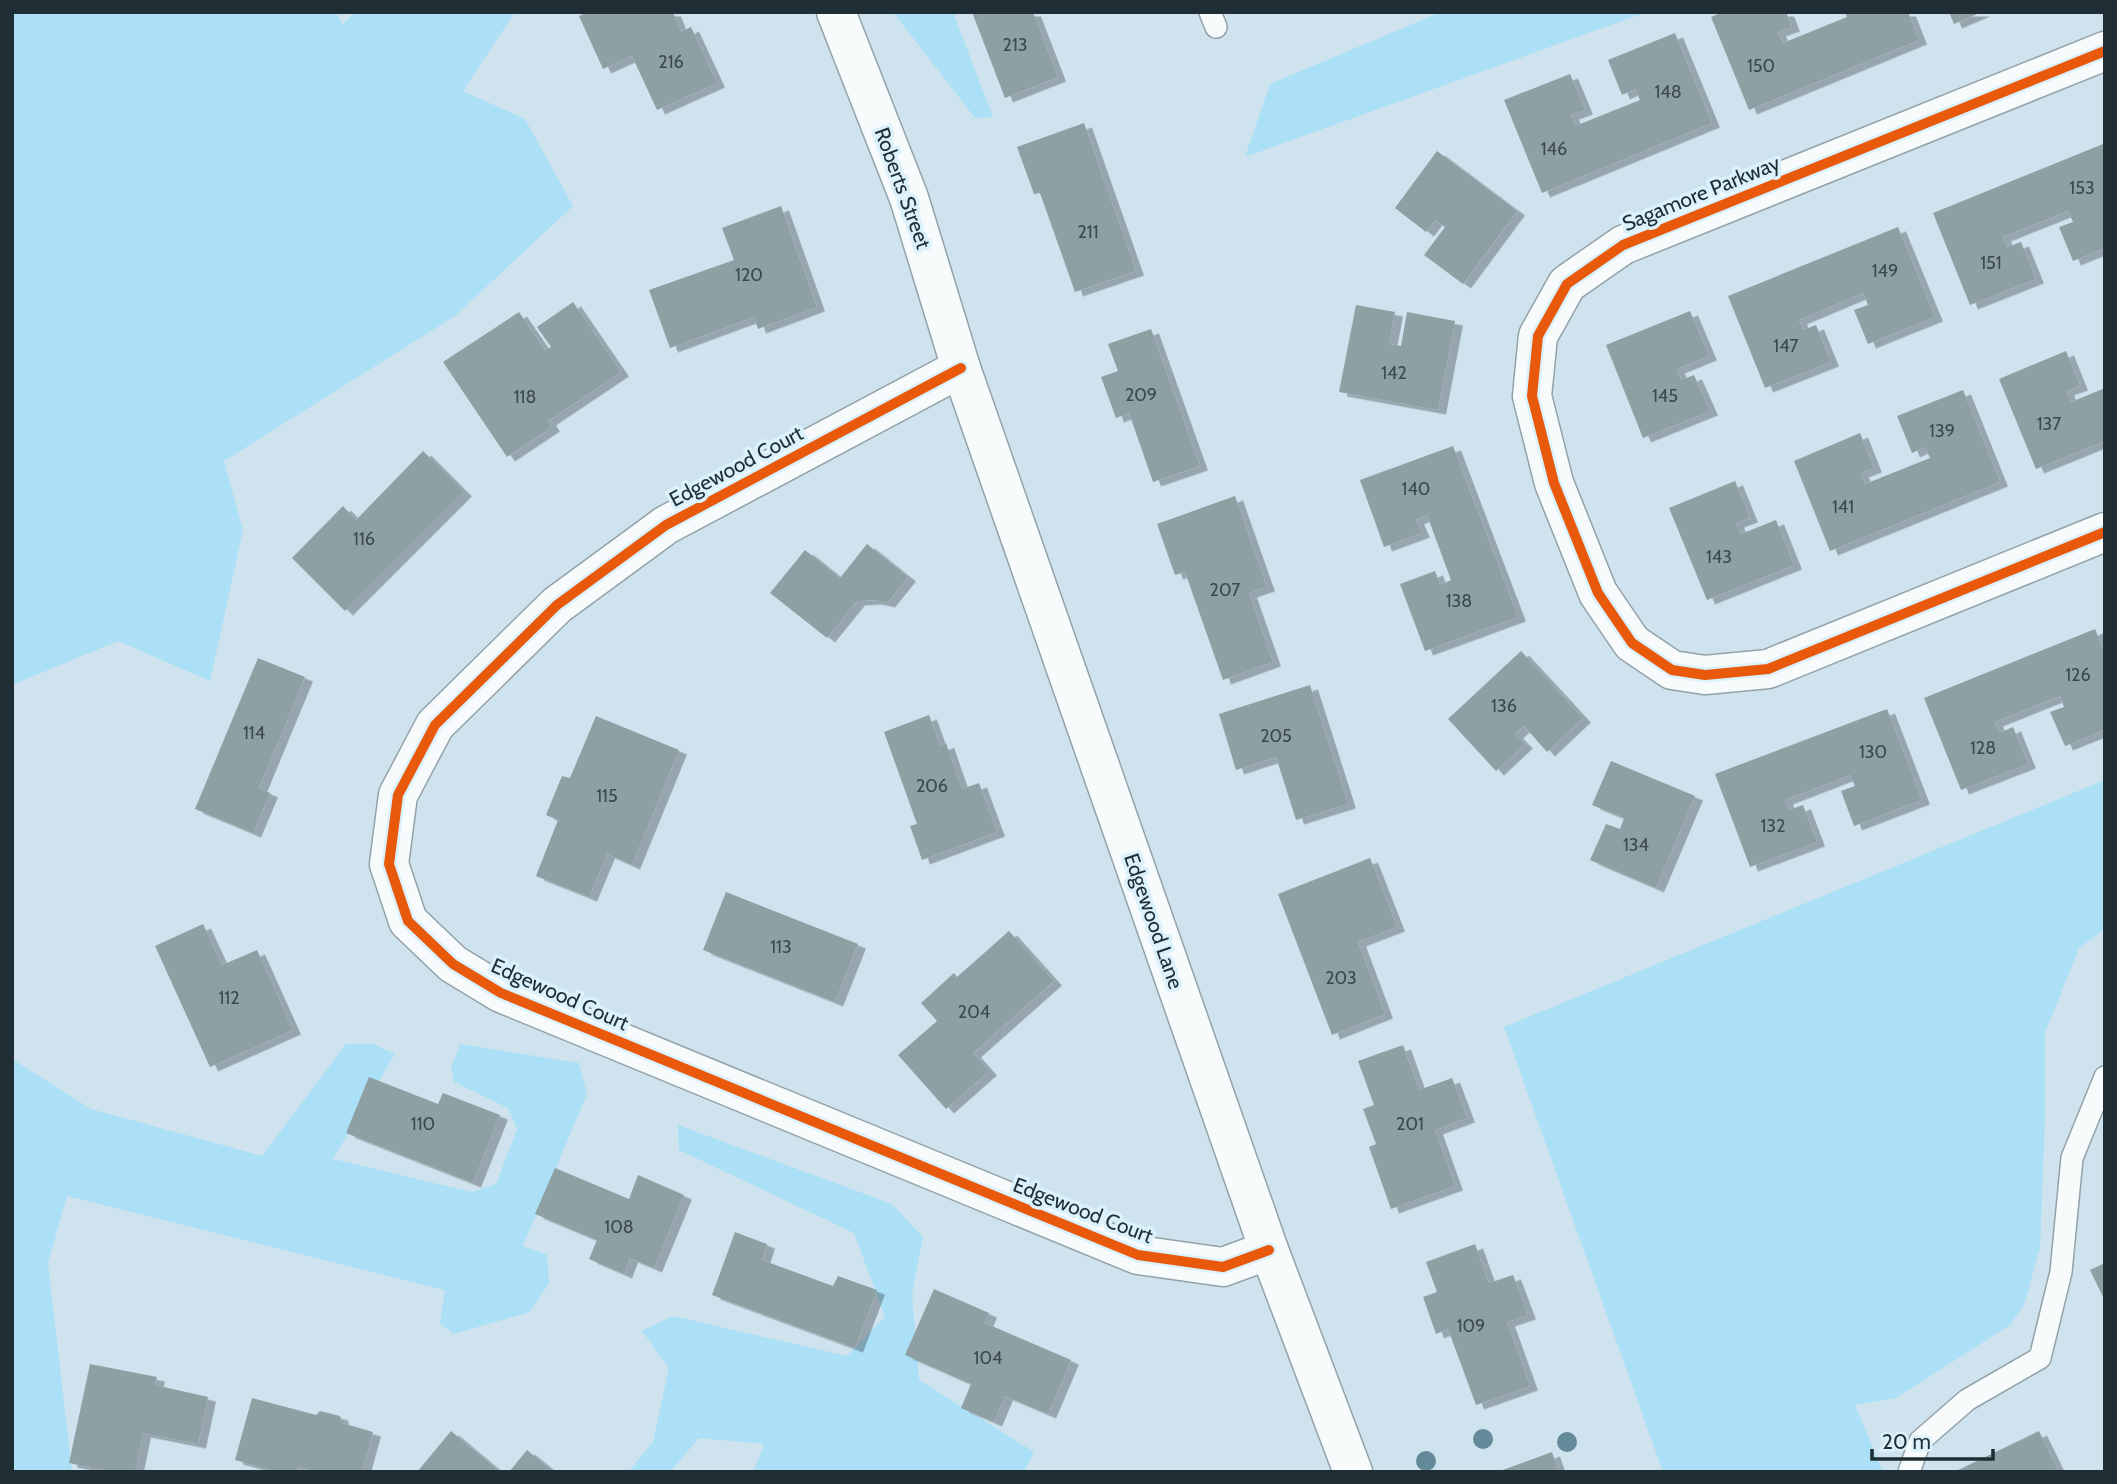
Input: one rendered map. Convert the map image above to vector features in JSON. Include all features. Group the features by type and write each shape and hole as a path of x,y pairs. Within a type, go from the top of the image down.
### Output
{"street":[{"name":"Roberts Street","path":"836,12 909,198 961,368"},
{"name":"Sagamore Parkway","path":"2105,51 1623,245 1567,284 1538,336 1532,396 1554,483 1598,593 1632,643 1672,670 1706,675 1768,669 2105,533"},
{"name":"Edgewood Lane","path":"961,368 1269,1250 1353,1472"},
{"name":"Edgewood Court","path":"961,368 666,526 557,605 435,725 398,796 389,864 408,921 453,964 501,993 1138,1255 1223,1267 1269,1250"}],"lane":[{"path":"1909,1472 1920,1441 1967,1401 2040,1358 2061,1272 2072,1158 2105,1077"}],"shaded area":[{"path":"12,12 336,12 342,25 355,12 515,12 463,91 525,119 573,206 455,316 224,461 243,530 210,681 118,641 12,685"},
{"path":"893,12 953,12 993,117 975,118"},
{"path":"1441,12 1647,12 1245,157 1270,84"},
{"path":"2105,780 2105,929 2079,948 2045,1033 2040,1248 2024,1305 2010,1325 1896,1398 1855,1405 1883,1472 1663,1472 1504,1027"},
{"path":"346,1044 373,1044 395,1054 333,1159 472,1192 496,1184 517,1129 508,1108 454,1082 451,1067 460,1044 579,1063 587,1094 523,1246 547,1255 549,1283 530,1312 453,1334 440,1323 445,1290 67,1196 48,1263 72,1472 12,1472 12,1059 91,1109 262,1156"},
{"path":"678,1125 892,1204 923,1237 912,1294 919,1380 1034,1452 1024,1472 753,1472 764,1444 699,1438 670,1472 628,1472 653,1442 669,1368 642,1331 673,1316 847,1356 885,1317 854,1233 679,1150"}],"building":[{"path":"588,12 673,12 681,32 691,27 717,83 657,110 632,56 603,69 579,16"},
{"path":"972,12 1033,12 1058,77 1005,98"},
{"path":"1723,12 1786,12 1792,27 1778,32 1783,43 1847,17 1845,12 1908,12 1919,40 1749,110 1711,17"},
{"path":"1949,12 1982,12 1954,24"},
{"path":"1675,33 1712,123 1542,193 1504,100 1570,74 1585,110 1571,115 1575,126 1640,100 1635,89 1622,95 1608,60"},
{"path":"1084,123 1136,271 1075,292 1040,193 1034,194 1017,147"},
{"path":"2103,144 2105,248 2073,261 2059,227 2073,222 2068,211 2003,237 2007,247 2021,242 2036,279 1970,305 1933,213"},
{"path":"1437,151 1517,211 1463,284 1424,255 1445,227 1435,220 1426,232 1395,208"},
{"path":"781,206 817,307 758,329 754,317 670,348 649,290 734,260 722,228"},
{"path":"1898,227 1935,317 1868,344 1854,310 1868,305 1863,293 1799,320 1803,330 1816,325 1831,362 1765,388 1728,296"},
{"path":"573,302 621,372 548,421 552,427 507,457 443,362 519,312 545,350 551,347 537,327"},
{"path":"1356,305 1395,312 1389,344 1401,346 1407,312 1455,321 1438,410 1339,392"},
{"path":"1690,311 1709,356 1677,369 1681,380 1694,375 1710,411 1643,438 1606,345"},
{"path":"1151,329 1200,466 1153,482 1129,413 1116,418 1101,377 1118,371 1108,344"},
{"path":"2066,351 2080,386 2066,391 2071,402 2105,388 2105,441 2036,469 1999,379"},
{"path":"1963,390 2000,482 1830,551 1794,461 1860,433 1874,468 1861,473 1865,484 1930,458 1925,447 1912,453 1897,416"},
{"path":"1453,446 1518,617 1425,651 1400,584 1435,571 1440,585 1451,580 1427,515 1416,520 1422,533 1384,547 1360,480"},
{"path":"423,451 464,492 345,611 292,558 343,506 356,520"},
{"path":"1735,481 1750,518 1736,523 1741,534 1776,520 1794,565 1707,600 1669,508"},
{"path":"1235,496 1267,587 1249,593 1273,662 1223,680 1185,572 1175,575 1157,524"},
{"path":"867,544 908,577 887,603 874,600 857,601 827,638 770,593 805,550 840,578"},
{"path":"2095,629 2105,654 2105,730 2065,746 2050,712 2064,707 2060,696 1995,722 1999,733 2013,727 2028,764 1961,790 1924,698"},
{"path":"1521,651 1583,718 1547,752 1524,726 1515,734 1525,744 1496,771 1448,719"},
{"path":"258,658 305,677 259,788 270,793 253,833 195,809"},
{"path":"1310,685 1348,804 1296,820 1276,757 1236,770 1219,714"},
{"path":"1887,709 1922,800 1854,826 1841,791 1855,786 1850,775 1785,800 1789,810 1803,805 1817,842 1750,867 1715,774"},
{"path":"929,715 940,746 946,743 962,789 979,783 997,832 922,860 910,826 917,824 884,732"},
{"path":"596,716 679,750 632,865 607,854 589,897 536,876 558,820 546,815 562,776 570,778"},
{"path":"1611,761 1695,796 1656,888 1590,860 1606,824 1620,829 1624,818 1592,805"},
{"path":"1370,858 1397,927 1358,942 1385,1014 1332,1035 1278,894"},
{"path":"726,892 858,944 835,1002 703,950"},
{"path":"203,924 222,965 257,950 293,1030 210,1067 155,946"},
{"path":"1009,931 1054,981 973,1053 989,1071 946,1109 898,1055 937,1021 921,1003 954,973 957,977"},
{"path":"1403,1045 1419,1090 1452,1078 1467,1118 1435,1130 1455,1186 1391,1209 1369,1147 1376,1144 1363,1109 1374,1105 1358,1061"},
{"path":"369,1077 438,1104 443,1093 500,1115 473,1183 346,1133"},
{"path":"555,1168 629,1199 638,1175 684,1195 654,1268 630,1258 624,1274 589,1259 597,1240 535,1214"},
{"path":"735,1232 767,1244 762,1260 833,1286 838,1276 877,1290 855,1348 712,1295"},
{"path":"1475,1244 1489,1283 1513,1275 1528,1315 1507,1322 1530,1386 1476,1405 1448,1329 1436,1334 1423,1297 1437,1292 1426,1262"},
{"path":"2105,1263 2105,1301 2090,1270"},
{"path":"934,1289 989,1313 985,1323 1071,1360 1048,1414 1005,1396 994,1422 961,1408 971,1384 905,1355"},
{"path":"90,1364 157,1377 155,1385 208,1397 198,1444 143,1433 135,1472 113,1472 69,1463"},
{"path":"252,1398 316,1415 320,1411 340,1416 342,1423 373,1432 362,1472 315,1472 298,1467 297,1472 278,1472 235,1460"},
{"path":"451,1431 500,1472 417,1472"},
{"path":"2039,1431 2059,1472 1954,1472"},
{"path":"527,1450 554,1472 509,1472"},
{"path":"1552,1452 1559,1472 1500,1472 1500,1471"}],"cycle path":[{"path":"2105,51 1623,245 1567,284 1538,336 1532,396 1554,483 1598,593 1632,643 1672,670 1705,675 1768,669 2105,532"},
{"path":"961,368 666,525 557,605 435,725 398,795 389,864 408,921 453,964 501,993 1138,1255 1223,1267 1269,1250"}]}
